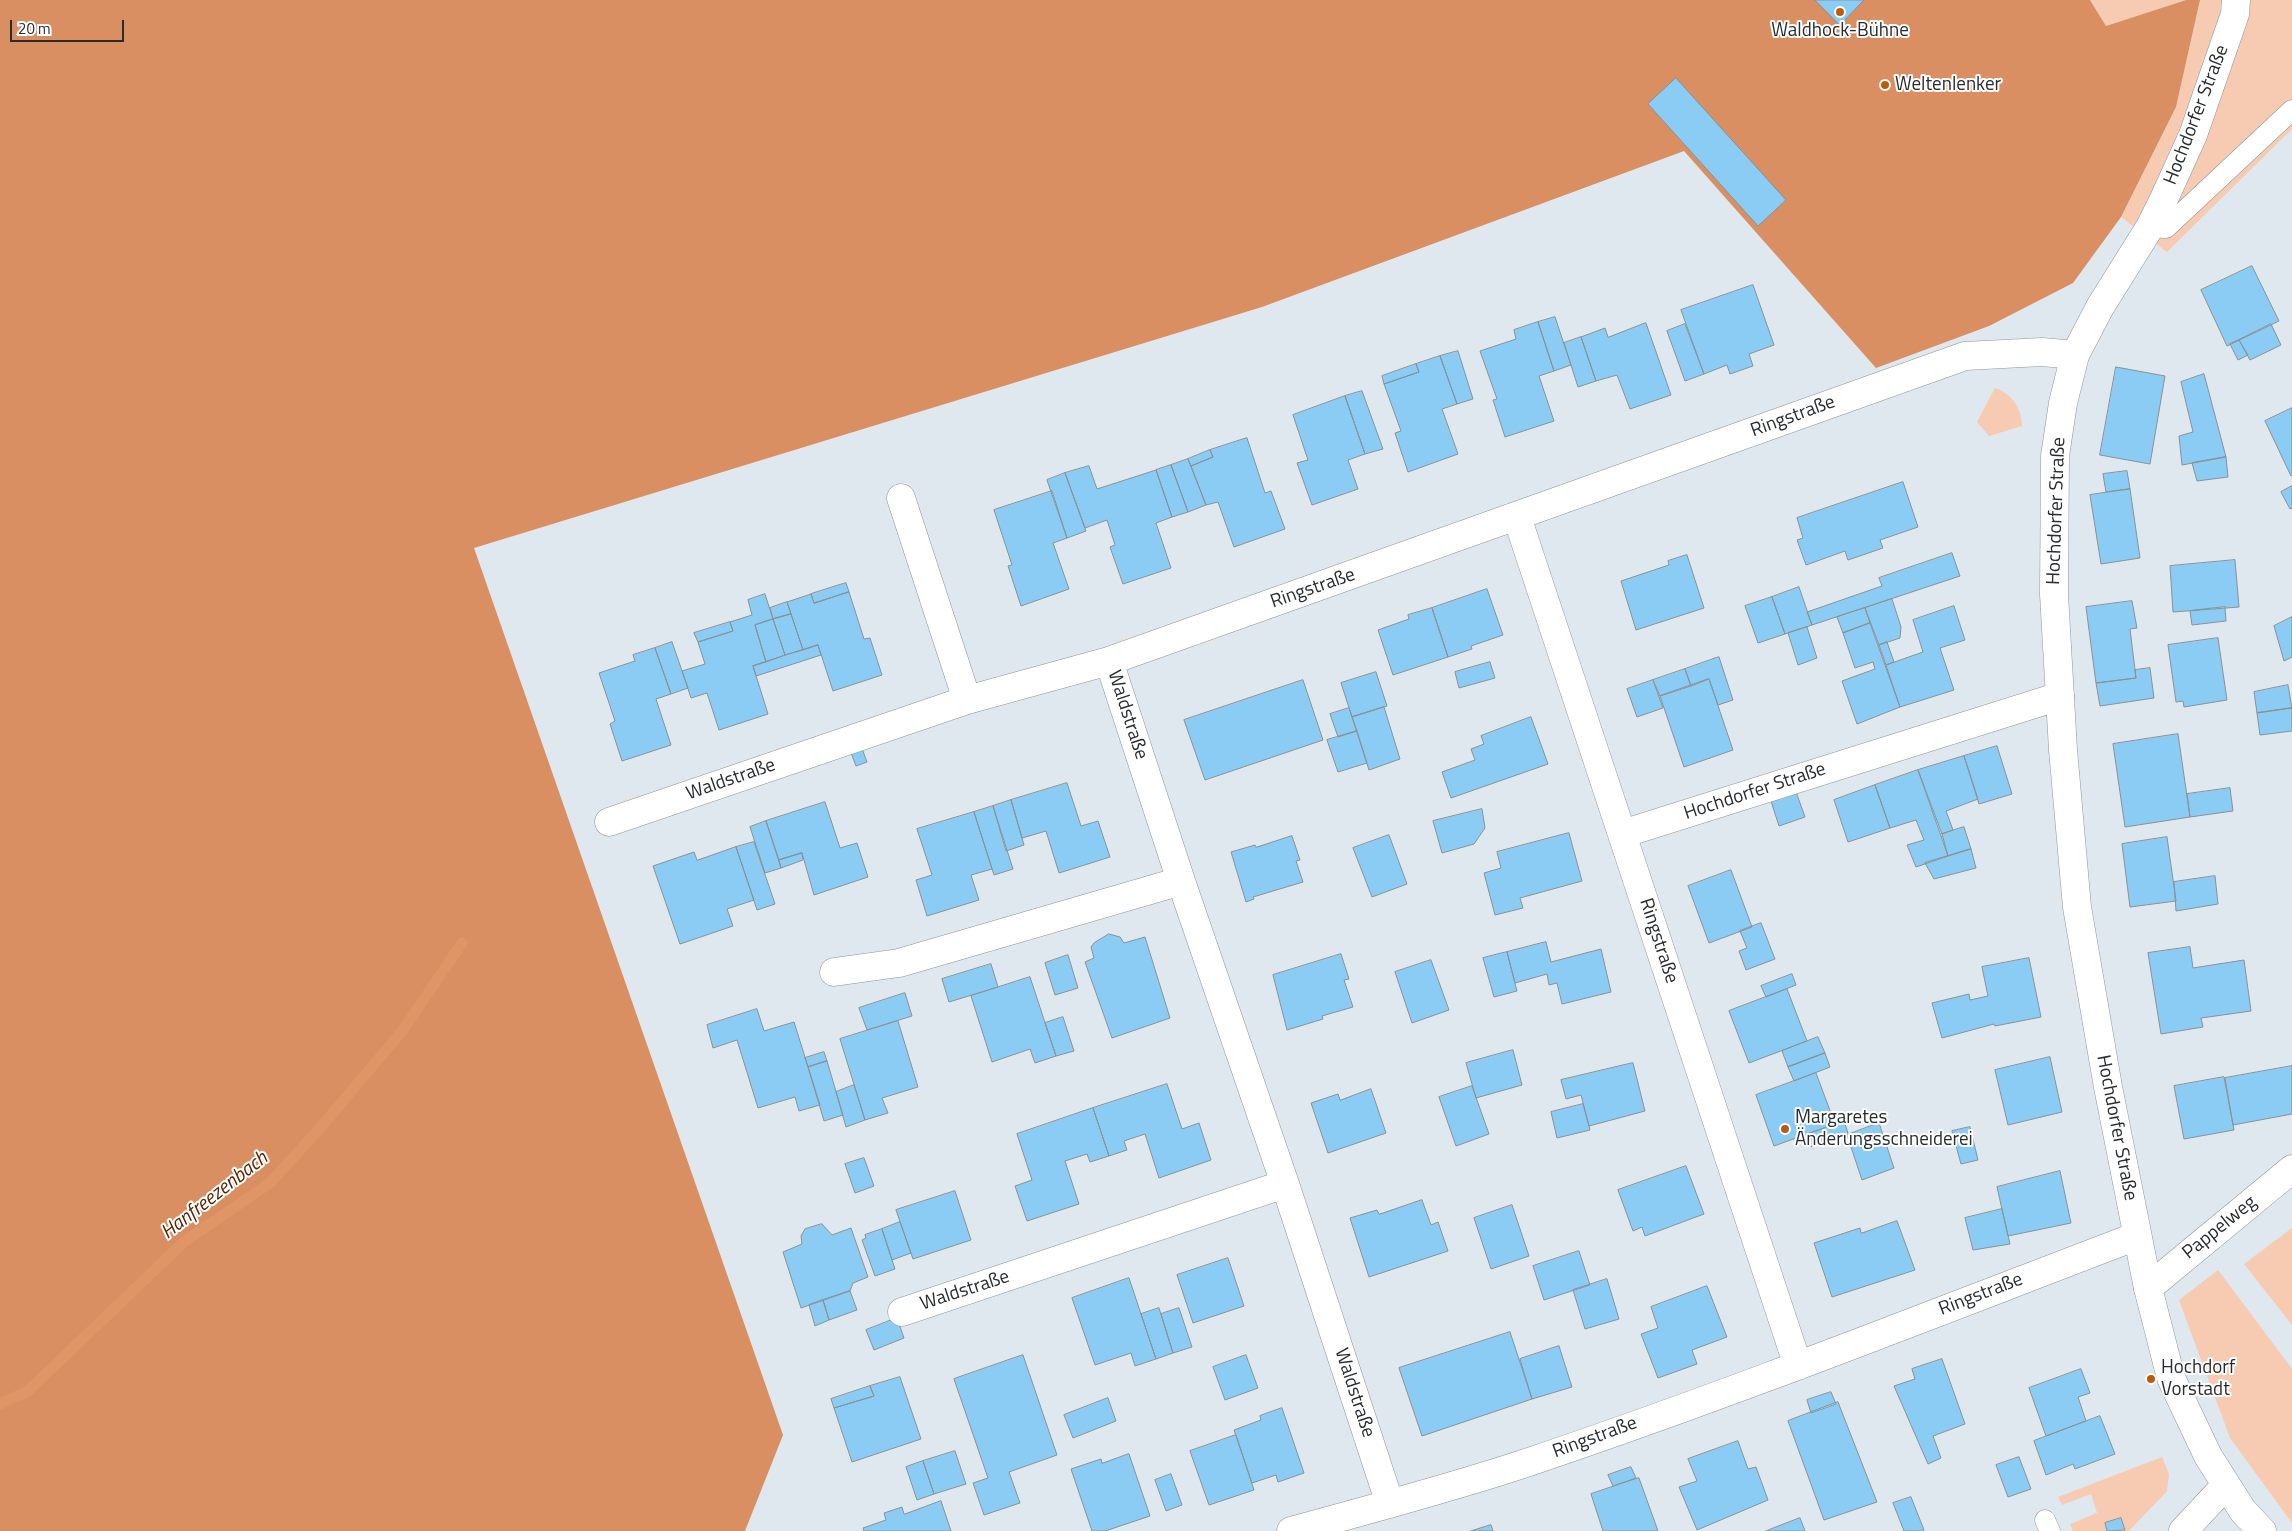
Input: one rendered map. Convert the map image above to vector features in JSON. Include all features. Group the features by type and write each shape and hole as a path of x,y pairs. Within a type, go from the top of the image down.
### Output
{"street":[{"name":"Hochdorfer Straße","path":"2236,0 2235,14 2193,135 2150,227 2100,307 2075,355 2063,403 2054,456 2054,594 2077,907 2136,1236 2171,1378 2208,1456 2244,1511 2262,1531"},
{"name":"Ringstraße","path":"1109,661 1965,356 2042,352 2075,355"},
{"path":"901,498 967,700"},
{"name":"Ringstraße","path":"1517,517 1798,1366"},
{"name":"Waldstraße","path":"609,822 967,700 1109,661 1181,881 1286,1184 1390,1504"},
{"name":"Hochdorfer Straße","path":"1622,834 2060,696"},
{"path":"834,972 899,963 1181,881"},
{"name":"Pappelweg","path":"2148,1288 2292,1169"},
{"name":"Waldstraße","path":"902,1312 1286,1184"},
{"name":"Ringstraße","path":"1390,1504 1528,1462 1798,1366 2136,1236"},
{"path":"2183,1531 2226,1485"},
{"path":"1292,1531 1390,1504"}],"lane":[{"name":"Hochdorfer Straße","path":"2150,227 2166,228 2292,110"}],"shaded area":[{"path":"0,0 2090,0 2106,26 2186,0 2200,0 2176,107 2121,217 2073,283 1989,326 1876,368 1684,151 1262,307 474,548 783,1435 745,1531 0,1531"},
{"path":"2090,0 2186,0 2106,26"},
{"path":"2200,0 2292,0 2292,129 2167,252 2121,217 2176,107"},
{"path":"1995,388 2007,394 2018,407 2022,426 1989,436 1977,422"},
{"path":"2292,1228 2292,1325 2244,1264"},
{"path":"2218,1270 2292,1369 2292,1523 2230,1438 2179,1300"},
{"path":"2162,1457 2169,1474 2167,1491 2129,1531 2125,1531 2121,1518 2105,1523 2107,1531 2073,1531 2070,1524 2097,1513 2091,1494 2062,1505 2058,1497"}],"building":[{"name":"Waldhock-Bühne","path":"1815,0 1864,0 1840,25"},
{"path":"1676,78 1786,200 1758,226 1648,104"},
{"path":"2252,266 2279,321 2227,346 2201,290"},
{"path":"1753,285 1774,345 1749,354 1753,366 1730,374 1727,365 1704,374 1681,310"},
{"path":"1555,317 1571,365 1554,371 1538,322"},
{"path":"1538,322 1554,371 1539,376 1554,421 1505,437 1493,400 1497,399 1480,351 1516,339 1514,330"},
{"path":"1646,323 1671,395 1630,409 1617,375 1596,381 1581,337 1605,328 1608,337"},
{"path":"1685,324 1704,374 1685,381 1667,331"},
{"path":"2271,324 2281,345 2250,360 2239,340"},
{"path":"1581,337 1596,381 1578,387 1564,343"},
{"path":"2239,340 2248,355 2238,360 2230,344"},
{"path":"1458,351 1473,399 1457,404 1440,356"},
{"path":"1440,356 1457,404 1442,409 1458,454 1408,472 1395,433 1401,431 1384,384 1419,372 1416,364"},
{"path":"1416,364 1419,372 1384,384 1382,376"},
{"path":"2116,367 2165,376 2150,464 2100,455"},
{"path":"2204,374 2226,457 2182,465 2179,436 2193,432 2181,382"},
{"path":"1362,391 1383,449 1365,454 1345,396"},
{"path":"1345,396 1365,454 1348,460 1358,489 1312,505 1297,463 1308,460 1293,415"},
{"path":"2292,408 2292,475 2291,476 2265,421"},
{"path":"1247,438 1265,493 1271,491 1285,529 1234,547 1218,502 1206,505 1191,466 1213,457 1210,450"},
{"path":"1210,450 1213,457 1191,466 1188,459"},
{"path":"2226,457 2228,477 2197,481 2192,463"},
{"path":"1188,459 1206,505 1188,512 1171,465"},
{"path":"1171,465 1188,512 1172,517 1156,470"},
{"path":"1089,466 1097,489 1156,470 1172,517 1156,523 1171,568 1123,584 1110,547 1115,545 1107,520 1085,528 1065,473"},
{"path":"2127,471 2130,489 2106,492 2103,474"},
{"path":"1065,473 1086,531 1067,538 1047,480"},
{"path":"1903,482 1918,527 1880,540 1883,548 1848,560 1845,551 1806,565 1797,540 1803,538 1797,518"},
{"path":"2292,486 2292,508 2290,509 2281,492"},
{"path":"2130,489 2140,558 2101,564 2090,495"},
{"path":"1052,491 1067,538 1053,543 1069,589 1021,606 1008,566 1012,565 994,510"},
{"path":"1952,553 1960,576 1812,625 1807,612 1882,586 1879,578"},
{"path":"1687,555 1704,608 1636,630 1621,581 1669,565 1668,561"},
{"path":"2235,560 2239,607 2173,612 2170,566"},
{"path":"846,583 849,592 814,603 811,594"},
{"path":"1799,587 1812,625 1785,634 1772,597"},
{"path":"1487,589 1503,635 1471,646 1472,649 1448,657 1432,608"},
{"path":"849,592 864,639 870,638 882,675 833,691 818,645 803,650 787,602 811,594 814,603"},
{"path":"765,594 773,619 755,625 766,662 753,666 768,714 719,730 707,693 691,698 682,671 705,664 698,642 733,631 730,622 752,615 748,600"},
{"path":"1772,597 1785,634 1758,643 1745,606"},
{"path":"1892,599 1901,627 1900,638 1879,645 1865,608"},
{"path":"2132,601 2137,628 2130,629 2136,678 2096,683 2086,607"},
{"path":"787,602 791,614 773,619 770,608"},
{"path":"1954,606 1965,640 1940,648 1954,690 1900,707 1886,665 1923,652 1913,620"},
{"path":"2225,607 2226,621 2192,625 2190,611"},
{"path":"1432,608 1448,657 1393,675 1378,630 1409,619 1408,615"},
{"path":"1865,608 1870,623 1843,633 1837,617"},
{"path":"791,614 803,650 785,655 773,619"},
{"path":"2292,617 2292,657 2284,661 2274,626"},
{"path":"773,619 785,655 766,662 755,625"},
{"path":"730,622 733,631 698,642 694,633"},
{"path":"1870,623 1900,707 1857,724 1842,681 1875,669 1873,662 1855,668 1843,633"},
{"path":"1807,627 1817,658 1798,665 1788,633"},
{"path":"2218,638 2227,700 2184,707 2183,701 2176,702 2168,645"},
{"path":"672,642 688,688 671,694 655,648"},
{"path":"1887,642 1894,662 1886,665 1879,645"},
{"path":"818,645 821,655 756,676 753,666"},
{"path":"655,648 671,694 656,699 671,745 622,761 610,724 615,721 599,673 635,661 633,655"},
{"path":"1719,657 1733,700 1718,705 1709,679 1691,686 1685,669"},
{"path":"1490,662 1495,678 1459,688 1455,672"},
{"path":"2150,668 2154,698 2100,706 2096,683 2136,678 2135,670"},
{"path":"1685,669 1691,686 1660,696 1653,680"},
{"path":"1376,672 1387,706 1352,717 1341,683"},
{"path":"1709,679 1733,750 1684,767 1660,696"},
{"path":"1303,680 1323,740 1205,780 1184,720"},
{"path":"1653,680 1663,708 1637,717 1627,689"},
{"path":"2288,685 2292,708 2257,713 2254,692"},
{"path":"1384,707 1400,759 1369,770 1352,717"},
{"path":"1349,708 1357,731 1338,737 1330,714"},
{"path":"2292,708 2292,731 2260,735 2257,713"},
{"path":"1531,717 1548,764 1451,798 1442,772 1475,760 1471,749 1484,744 1481,736"},
{"path":"1357,731 1367,763 1338,772 1327,740"},
{"path":"2178,734 2190,817 2125,827 2113,744"},
{"path":"861,746 867,762 856,766 850,750"},
{"path":"1997,746 2012,794 1979,804 1964,756"},
{"path":"1964,756 1978,799 1946,811 1953,830 1942,834 1918,770"},
{"path":"1918,770 1948,856 1916,867 1907,845 1924,840 1916,820 1890,828 1875,785"},
{"path":"1067,783 1081,826 1098,821 1110,857 1059,873 1046,831 1022,838 1011,800"},
{"path":"1875,785 1890,828 1848,842 1834,800"},
{"path":"2230,788 2233,811 2190,817 2187,794"},
{"path":"1795,789 1805,817 1779,826 1770,798"},
{"path":"1011,800 1024,845 1006,851 993,806"},
{"path":"825,802 840,848 857,843 868,877 814,895 802,853 779,860 766,821"},
{"path":"993,806 1013,869 994,875 974,812"},
{"path":"1482,809 1485,828 1474,844 1442,853 1433,821"},
{"path":"974,812 992,869 971,875 979,900 927,916 916,880 932,875 917,829"},
{"path":"766,821 781,868 765,873 750,827"},
{"path":"1964,827 1971,849 1948,856 1942,834"},
{"path":"1569,833 1582,881 1520,898 1523,908 1495,915 1484,873 1501,868 1497,852"},
{"path":"1389,835 1407,884 1372,897 1353,848"},
{"path":"1292,836 1300,860 1296,861 1303,882 1253,897 1254,899 1246,902 1231,852 1255,845 1256,847"},
{"path":"2167,837 2176,901 2130,907 2122,844"},
{"path":"754,842 775,904 757,910 736,847"},
{"path":"736,847 754,900 727,909 733,926 680,944 653,866 694,852 697,860"},
{"path":"1971,849 1976,868 1934,879 1925,863"},
{"path":"802,853 803,860 781,868 779,860"},
{"path":"1731,870 1752,927 1709,943 1688,886"},
{"path":"2215,876 2218,904 2176,911 2174,882"},
{"path":"1761,923 1775,959 1746,970 1739,951 1747,948 1740,931"},
{"path":"1109,934 1120,937 1124,943 1145,937 1170,1018 1112,1038 1085,962 1094,958 1091,947 1094,943"},
{"path":"1546,942 1551,962 1601,949 1611,992 1562,1004 1557,983 1549,985 1547,974 1515,983 1507,952"},
{"path":"2190,947 2193,968 2244,960 2251,1011 2201,1018 2203,1027 2161,1034 2148,953"},
{"path":"1507,952 1517,991 1494,997 1483,958"},
{"path":"1341,954 1349,979 1344,980 1353,1007 1322,1016 1323,1019 1287,1030 1273,975"},
{"path":"1068,955 1078,988 1055,995 1045,963"},
{"path":"2029,958 2041,1017 1995,1026 1994,1024 1942,1038 1932,1003 1969,994 1970,1000 1988,996 1982,967"},
{"path":"1431,960 1449,1010 1412,1023 1395,972"},
{"path":"991,964 998,987 949,1002 942,979"},
{"path":"1792,974 1796,985 1766,997 1761,986"},
{"path":"1030,977 1056,1056 1035,1063 1030,1049 992,1062 971,996"},
{"path":"1787,989 1807,1041 1749,1063 1729,1011"},
{"path":"905,993 912,1016 867,1030 859,1008"},
{"path":"757,1009 764,1031 794,1022 820,1105 799,1111 795,1097 758,1108 737,1040 713,1048 707,1025"},
{"path":"1063,1017 1074,1051 1056,1056 1045,1023"},
{"path":"898,1021 918,1087 882,1098 888,1113 865,1120 840,1039"},
{"path":"1818,1037 1825,1053 1788,1067 1782,1051"},
{"path":"1513,1050 1522,1085 1476,1098 1466,1063"},
{"path":"824,1052 827,1061 808,1067 805,1058"},
{"path":"1825,1053 1830,1067 1794,1081 1788,1067"},
{"path":"2050,1057 2062,1112 2008,1125 1995,1070"},
{"path":"827,1061 843,1115 824,1121 808,1067"},
{"path":"1633,1063 1645,1111 1589,1126 1581,1095 1566,1099 1561,1080"},
{"path":"2292,1066 2292,1114 2233,1125 2225,1078"},
{"path":"1816,1073 1835,1124 1774,1146 1756,1095"},
{"path":"2224,1077 2234,1130 2184,1139 2174,1086"},
{"path":"1167,1084 1182,1129 1199,1123 1211,1160 1159,1178 1145,1134 1124,1141 1127,1150 1109,1156 1093,1108"},
{"path":"854,1085 865,1120 846,1127 836,1092"},
{"path":"1472,1086 1489,1134 1456,1146 1439,1097"},
{"path":"1371,1089 1386,1133 1328,1153 1311,1103 1338,1094 1340,1100"},
{"path":"1583,1104 1590,1130 1557,1138 1551,1112"},
{"path":"1093,1108 1109,1156 1090,1162 1087,1154 1065,1161 1079,1204 1027,1221 1015,1186 1032,1180 1017,1134"},
{"path":"1844,1121 1848,1133 1811,1147 1806,1135"},
{"path":"1879,1123 1894,1168 1862,1180 1847,1135"},
{"path":"1970,1127 1978,1160 1961,1164 1952,1131"},
{"path":"864,1158 874,1186 855,1193 845,1164"},
{"path":"1686,1166 1704,1214 1645,1236 1642,1227 1633,1231 1618,1190"},
{"path":"2060,1171 2071,1223 2008,1236 1997,1187"},
{"path":"955,1191 971,1240 913,1259 896,1210"},
{"path":"1422,1200 1431,1225 1438,1222 1448,1251 1369,1277 1350,1218 1377,1210 1379,1214"},
{"path":"1512,1205 1529,1256 1491,1269 1474,1218"},
{"path":"2002,1209 2010,1244 1973,1250 1965,1218"},
{"path":"1897,1221 1915,1270 1832,1297 1814,1243 1860,1228 1861,1233"},
{"path":"900,1222 911,1253 892,1260 882,1229"},
{"path":"822,1224 832,1235 851,1228 868,1277 853,1283 850,1291 801,1308 783,1252 802,1244 801,1236 805,1229"},
{"path":"882,1229 895,1269 875,1276 862,1240 866,1238 865,1235"},
{"path":"1579,1251 1590,1285 1544,1300 1533,1266"},
{"path":"1228,1258 1244,1306 1193,1323 1177,1275"},
{"path":"1129,1278 1156,1359 1135,1366 1131,1353 1095,1365 1072,1298"},
{"path":"1607,1279 1619,1319 1585,1329 1573,1290"},
{"path":"1707,1286 1727,1337 1692,1350 1697,1364 1658,1378 1641,1334 1658,1328 1651,1307"},
{"path":"850,1291 857,1310 829,1320 823,1300"},
{"path":"823,1300 829,1320 815,1326 809,1305"},
{"path":"1159,1308 1173,1353 1156,1359 1141,1314"},
{"path":"1179,1308 1192,1347 1173,1353 1161,1314"},
{"path":"897,1318 904,1338 874,1350 866,1330"},
{"path":"1510,1332 1532,1399 1422,1436 1399,1368"},
{"path":"1559,1346 1572,1387 1532,1399 1520,1359"},
{"path":"1023,1355 1057,1455 1009,1472 1020,1503 984,1515 973,1483 988,1478 954,1379"},
{"path":"1246,1355 1258,1388 1225,1400 1213,1367"},
{"path":"1942,1359 1965,1424 1933,1436 1941,1458 1928,1464 1894,1386 1915,1379 1912,1369"},
{"path":"2081,1369 2090,1393 2078,1397 2086,1421 2046,1436 2029,1388"},
{"path":"900,1377 921,1439 852,1462 834,1408 874,1396 870,1386"},
{"path":"870,1386 874,1396 834,1408 831,1399"},
{"path":"1831,1392 1836,1404 1811,1413 1807,1400"},
{"path":"1108,1398 1116,1421 1073,1438 1064,1415"},
{"path":"1838,1402 1877,1502 1824,1520 1788,1421"},
{"path":"1282,1408 1304,1473 1278,1482 1276,1475 1252,1483 1234,1430 1261,1420 1260,1416"},
{"path":"2100,1416 2115,1454 2075,1469 2073,1464 2046,1475 2034,1441"},
{"path":"1236,1435 1254,1490 1209,1505 1190,1451"},
{"path":"1738,1441 1748,1469 1756,1467 1768,1500 1697,1530 1679,1487 1697,1481 1688,1459"},
{"path":"955,1451 966,1484 934,1494 923,1461"},
{"path":"1129,1454 1150,1516 1105,1531 1092,1531 1071,1469 1101,1459 1102,1463"},
{"path":"2019,1457 2031,1489 2008,1497 1996,1465"},
{"path":"923,1461 934,1494 917,1500 906,1467"},
{"path":"1631,1467 1636,1478 1613,1486 1608,1475"},
{"path":"1171,1474 1182,1505 1166,1511 1155,1480"},
{"path":"1639,1478 1658,1531 1603,1531 1591,1494"},
{"path":"1911,1497 1923,1531 1904,1531 1893,1503"},
{"path":"941,1501 951,1531 864,1531 863,1528 886,1520 884,1513 902,1507 904,1514"},
{"path":"1800,1518 1805,1531 1766,1531"},
{"path":"2121,1518 2125,1530 2107,1531 2105,1523"},
{"path":"1491,1525 1493,1531 1471,1531"}],"waterway":[{"name":"Hanfreezenbach","path":"0,1404 28,1391 185,1241 270,1183 321,1127 403,1030 462,943"}],"place":[{"name":"Waldhock-Bühne","path":"1840,12"},
{"name":"Weltenlenker","path":"1885,85"},
{"name":"Margaretes Änderungsschneiderei","path":"1785,1129"},
{"name":"Hochdorf Vorstadt","path":"2151,1379"}]}
